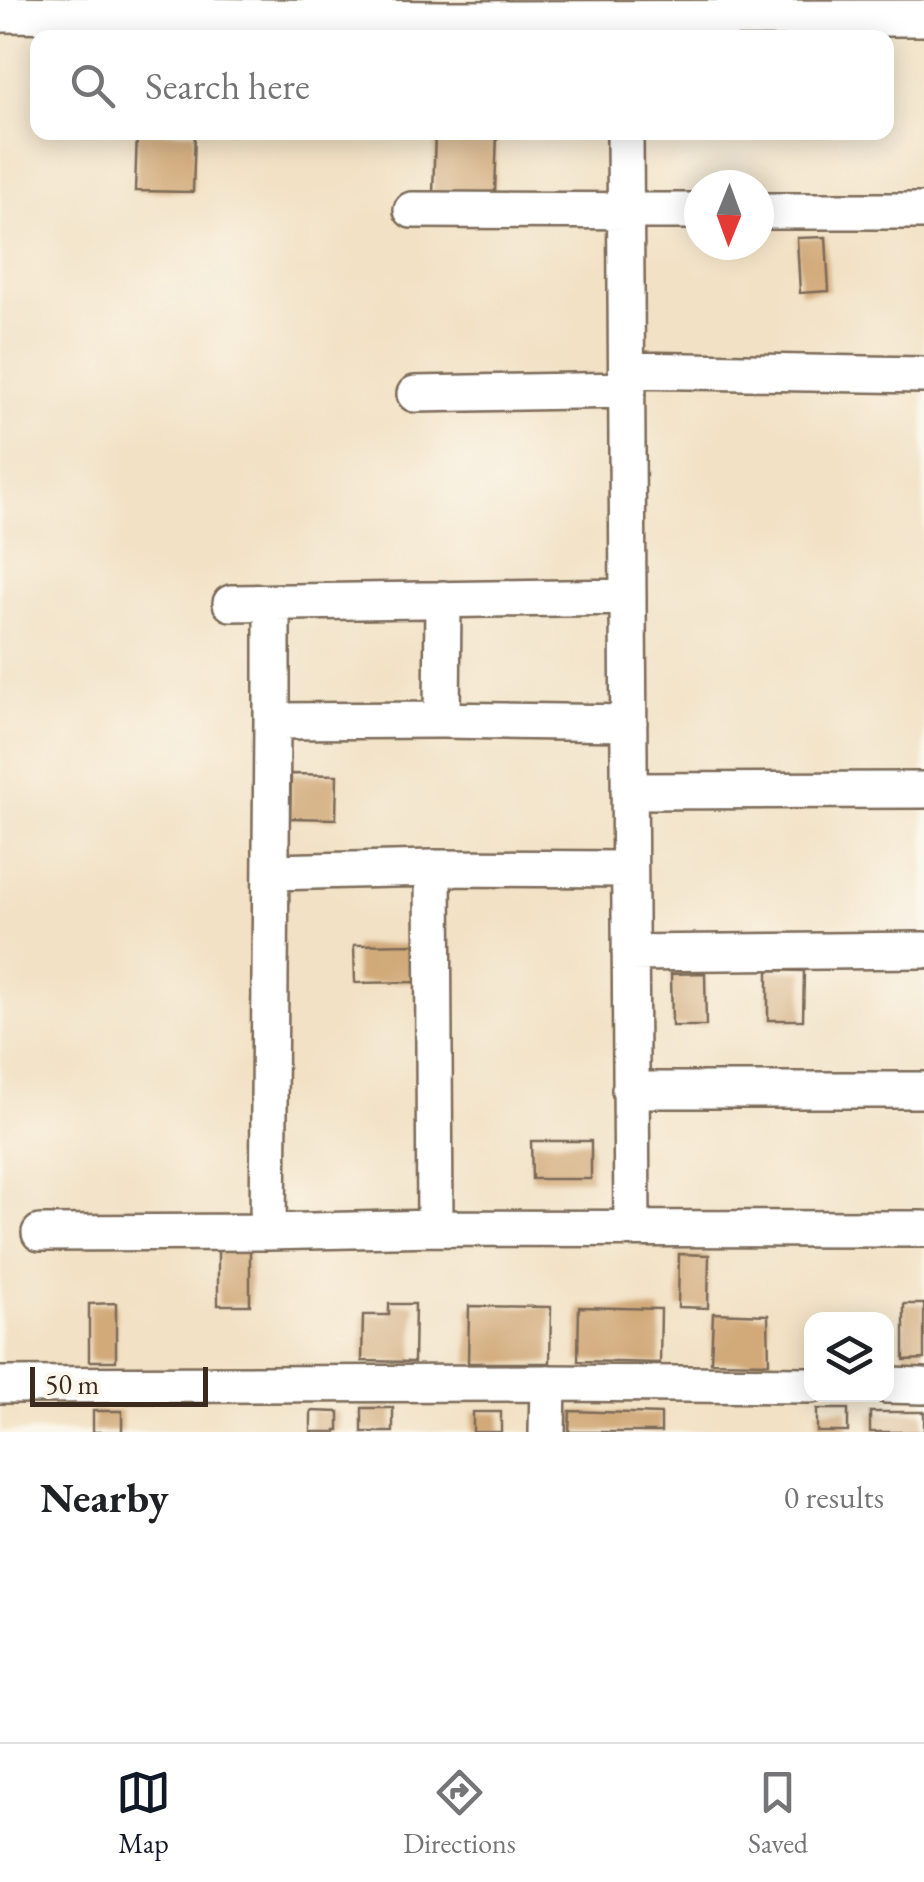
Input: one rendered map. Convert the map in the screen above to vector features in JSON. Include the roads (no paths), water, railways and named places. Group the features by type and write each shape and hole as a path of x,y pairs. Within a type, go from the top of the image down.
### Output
{"street":[{"path":"0,14 443,10 626,28 924,18"},
{"path":"626,140 632,1228"},
{"path":"412,210 684,211"},
{"path":"774,211 924,211"},
{"path":"415,394 628,380 924,375"},
{"path":"231,604 628,597"},
{"path":"442,720 444,598"},
{"path":"268,1232 272,603"},
{"path":"272,720 629,723"},
{"path":"629,790 924,790"},
{"path":"432,868 434,1228"},
{"path":"272,872 629,869"},
{"path":"630,953 924,950"},
{"path":"630,1090 924,1090"},
{"path":"40,1233 434,1228 924,1229"},
{"path":"546,1432 548,1383"},
{"path":"0,1386 804,1385"},
{"path":"894,1385 924,1386"}]}
